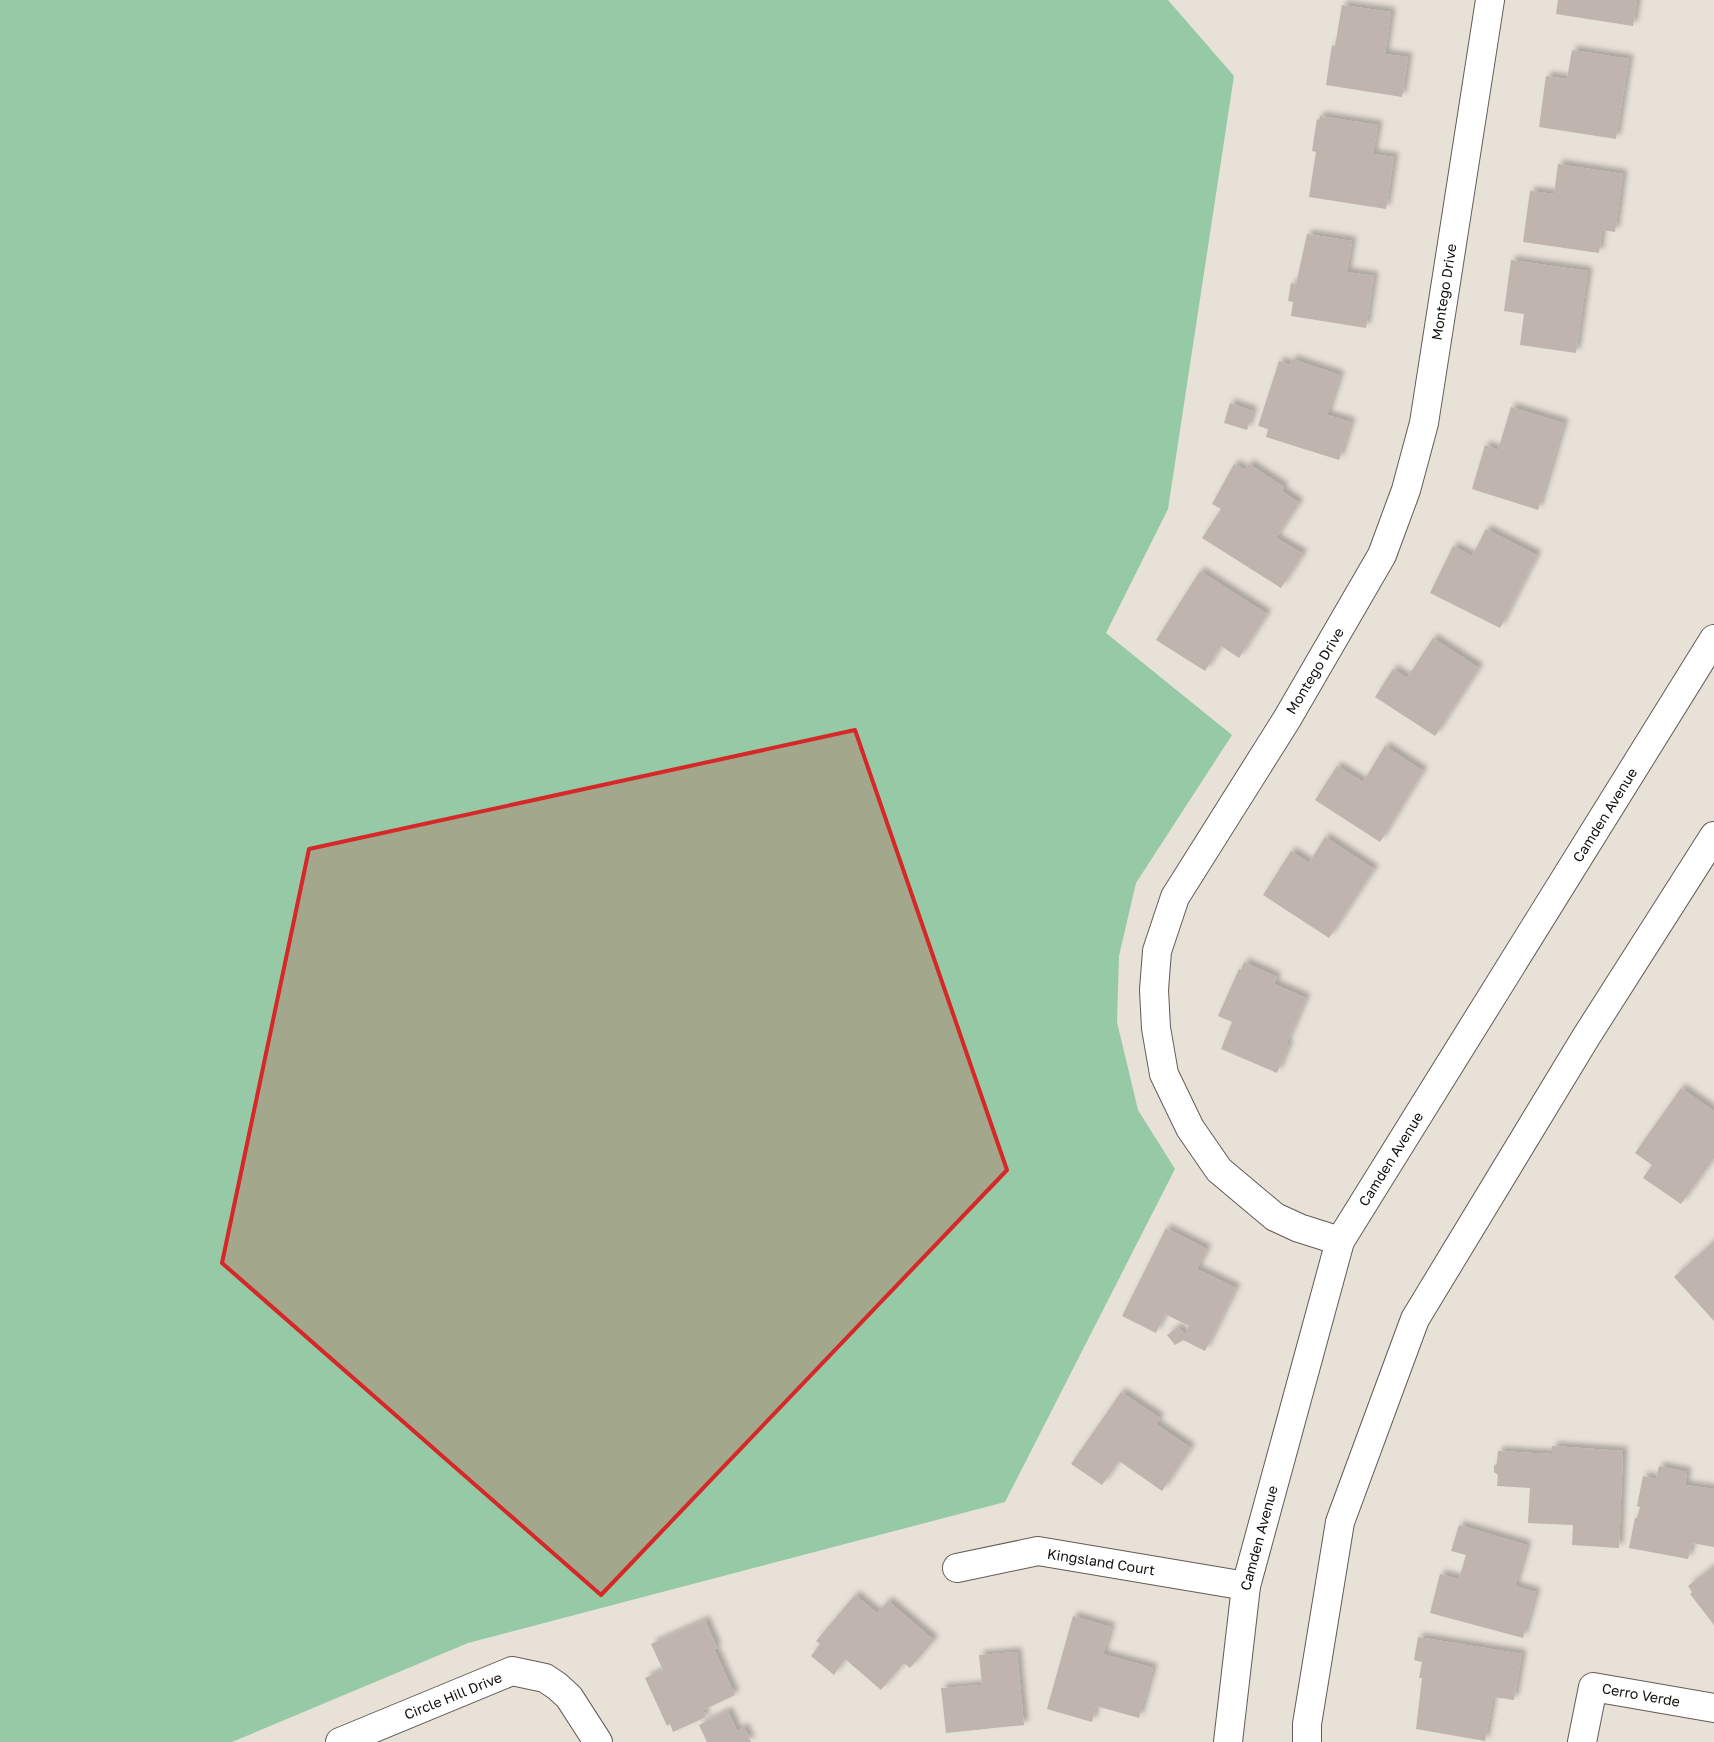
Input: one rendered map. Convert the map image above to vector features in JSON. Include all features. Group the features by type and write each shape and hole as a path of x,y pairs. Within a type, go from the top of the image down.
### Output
{"main road":[{"name":"Montego Drive","path":"1340,1241 1299,1228 1274,1217 1219,1170 1190,1128 1164,1074 1156,1028 1154,990 1157,950 1175,897 1287,718 1382,555 1406,490 1424,423 1490,0"},
{"name":"Camden Avenue","path":"1228,1742 1246,1586 1340,1241 1714,639"},
{"path":"1307,1742 1307,1724 1340,1522 1415,1319 1586,1037 1714,836"},
{"name":"Kingsland Court","path":"957,1568 1038,1551 1246,1586"},
{"name":"Circle Hill Drive","path":"340,1742 512,1671 545,1678 557,1686 569,1697 598,1742"},
{"name":"Cerro Verde","path":"1582,1742 1593,1687 1714,1708"}],"highlighted area":[{"path":"855,730 1007,1170 601,1595 222,1263 309,849"}],"green space":[{"path":"0,0 1168,0 1234,76 1168,509 1106,633 1232,735 1136,883 1119,956 1117,1022 1138,1110 1175,1169 1005,1502 468,1643 232,1742 0,1742"}],"building":[{"path":"1558,0 1637,0 1633,26 1556,14"},
{"path":"1342,5 1391,12 1385,54 1408,57 1402,97 1326,85 1332,45 1335,46"},
{"path":"1572,50 1629,59 1616,139 1539,127 1546,76 1567,79"},
{"path":"1320,116 1378,125 1373,154 1394,157 1386,209 1309,197 1316,152 1312,151 1317,119 1319,120"},
{"path":"1558,164 1623,174 1615,232 1602,230 1599,253 1523,242 1530,191 1554,194"},
{"path":"1307,234 1352,241 1347,272 1374,276 1366,328 1291,316 1293,302 1288,301 1291,283 1296,284"},
{"path":"1511,260 1588,271 1576,353 1520,345 1524,314 1504,311"},
{"path":"1292,359 1340,375 1327,415 1351,422 1339,460 1266,437 1268,429 1258,426 1279,361 1290,365"},
{"path":"1230,403 1253,411 1247,430 1224,423"},
{"path":"1511,407 1564,423 1538,510 1472,489 1485,445 1498,450"},
{"path":"1234,464 1245,470 1249,464 1284,487 1282,491 1299,503 1276,538 1303,554 1281,588 1202,538 1221,509 1212,504"},
{"path":"1486,529 1537,555 1500,628 1430,593 1453,546 1472,556"},
{"path":"1200,571 1267,614 1239,658 1221,646 1205,671 1156,640"},
{"path":"1433,638 1479,668 1435,736 1375,697 1393,669 1407,678"},
{"path":"1385,746 1423,771 1380,842 1315,800 1337,766 1363,782"},
{"path":"1325,837 1374,869 1329,938 1263,895 1291,851 1309,863"},
{"path":"1244,962 1277,977 1274,984 1306,998 1286,1044 1289,1045 1277,1073 1221,1049 1232,1022 1218,1016"},
{"path":"1681,1088 1714,1111 1714,1158 1681,1204 1643,1178 1652,1165 1635,1153"},
{"path":"1166,1228 1207,1249 1197,1269 1236,1288 1205,1351 1183,1340 1175,1345 1167,1335 1178,1327 1185,1335 1189,1326 1165,1314 1156,1333 1122,1316"},
{"path":"1714,1243 1714,1321 1674,1277"},
{"path":"1121,1392 1160,1418 1156,1424 1191,1448 1162,1491 1119,1461 1102,1485 1071,1464"},
{"path":"1552,1446 1623,1451 1619,1548 1572,1545 1573,1525 1528,1523 1530,1488 1497,1486 1498,1475 1494,1472 1494,1466 1497,1463 1498,1451 1552,1454"},
{"path":"1659,1466 1687,1472 1685,1485 1714,1489 1714,1547 1692,1543 1688,1559 1629,1548 1635,1518 1637,1518 1640,1507 1637,1506 1643,1476 1656,1479"},
{"path":"1459,1525 1527,1545 1515,1586 1536,1592 1523,1638 1430,1613 1440,1574 1459,1579 1466,1555 1451,1551"},
{"path":"1714,1566 1714,1625 1690,1594 1692,1592 1688,1586"},
{"path":"855,1595 877,1613 888,1601 934,1640 910,1668 904,1663 881,1690 845,1659 834,1675 811,1656 820,1644 816,1641"},
{"path":"1073,1616 1111,1627 1103,1654 1153,1668 1139,1718 1096,1706 1092,1722 1047,1709"},
{"path":"705,1620 717,1648 714,1649 735,1695 703,1710 706,1717 673,1732 670,1724 667,1726 645,1678 663,1670 651,1644"},
{"path":"1418,1637 1522,1654 1514,1700 1493,1697 1485,1741 1416,1729 1422,1678 1419,1678 1422,1662 1414,1660"},
{"path":"1017,1652 1024,1725 946,1733 941,1688 982,1685 979,1655"},
{"path":"728,1711 737,1731 744,1727 751,1742 707,1742 699,1725"}]}
